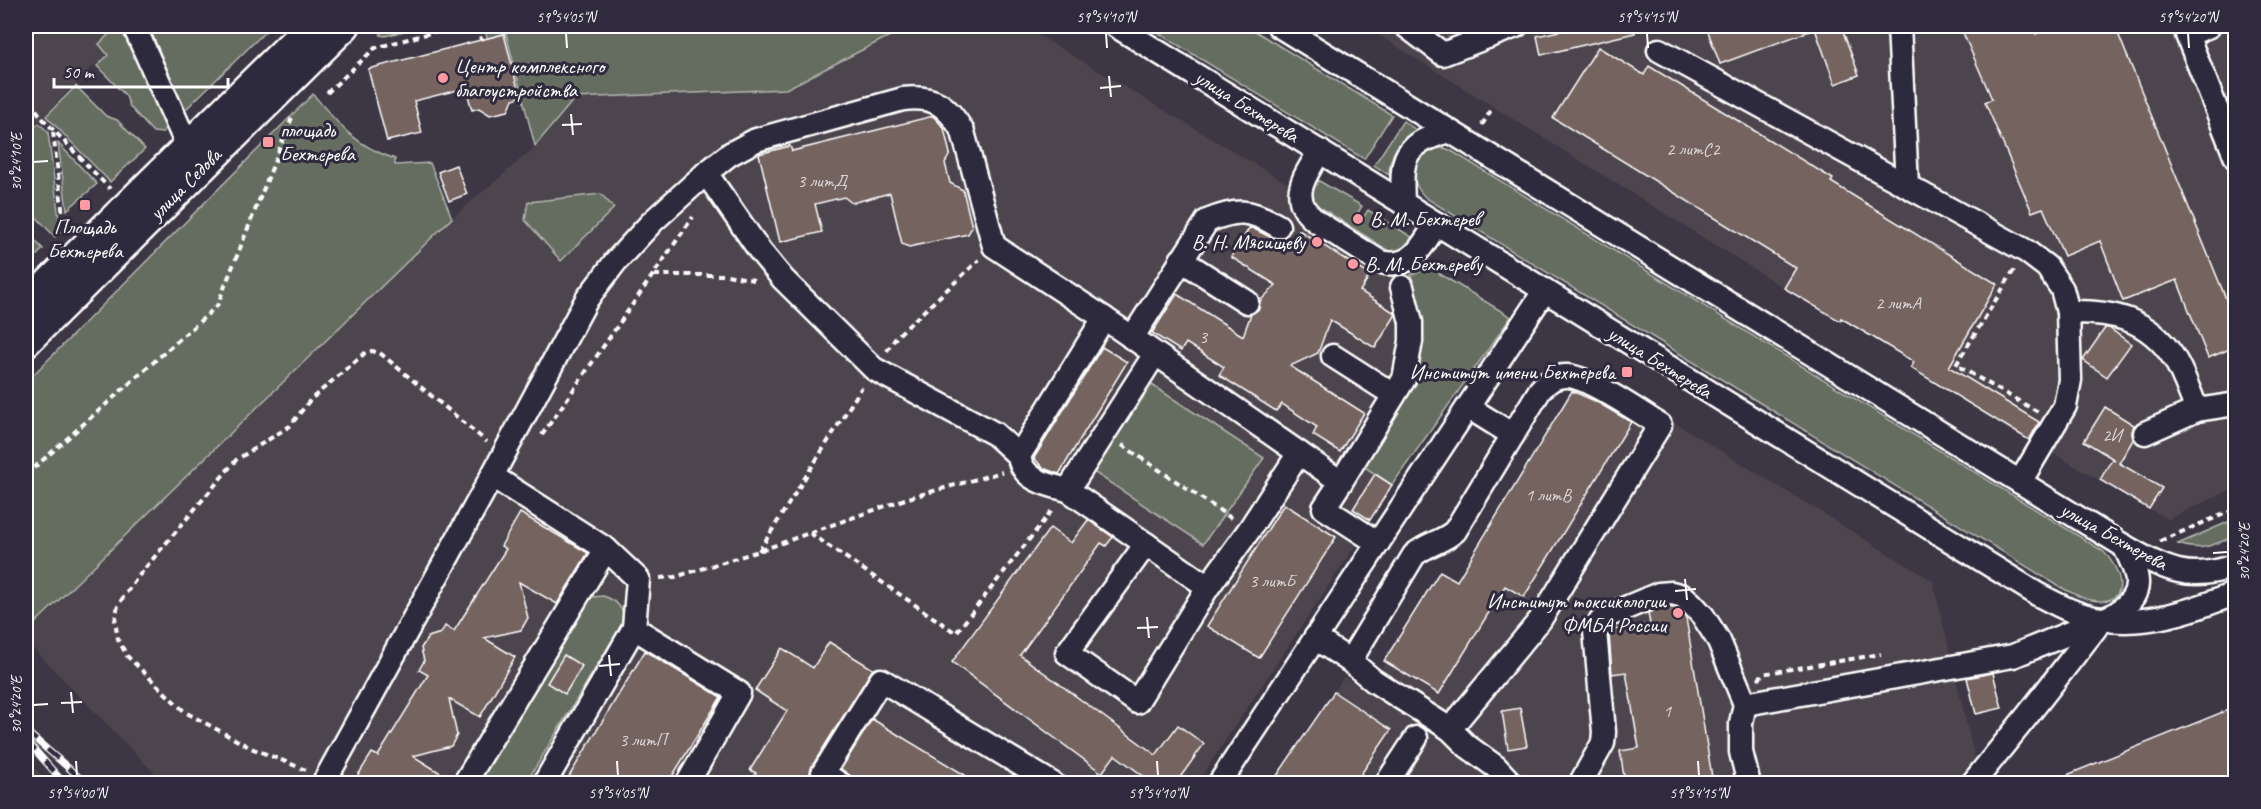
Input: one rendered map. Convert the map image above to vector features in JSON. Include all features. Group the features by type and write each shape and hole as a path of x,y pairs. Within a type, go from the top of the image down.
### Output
{"main road":[{"name":"улица Седова","path":"26,342 294,59 310,26"},
{"name":"улица Седова","path":"26,305 187,146 294,59 345,26"}],"street":[{"path":"134,26 187,146"},
{"name":"улица Бехтерева","path":"1116,26 2037,594 2068,610 2102,619 2131,621 2163,617 2231,595"},
{"name":"улица Бехтерева","path":"1279,26 2124,546 2163,566 2187,573 2200,574 2228,568"},
{"path":"1406,26 1443,54 1516,26"},
{"path":"1899,26 1907,185"},
{"path":"2209,26 2185,30 2235,158"},
{"path":"1659,50 1907,185 2025,251 2047,267 2062,290 2068,312 2070,380 2065,406 2020,482"},
{"path":"324,781 587,299 616,261 653,221 711,180 730,154 756,140 787,130 903,99 918,97 932,100 950,112 963,132 994,246 1104,318 1341,482"},
{"path":"1403,203 1402,169 1406,155 1426,138 1449,131"},
{"path":"1320,151 1302,183 1301,205 1317,222 1380,262 1392,265 1412,258 1436,224"},
{"path":"711,180 760,251 783,279 874,369 995,434 1020,461 1027,474 1050,485 1068,490 1208,587"},
{"path":"1132,338 1207,221 1228,213 1243,212 1259,214 1278,226"},
{"path":"1181,260 1247,302"},
{"path":"1378,543 1324,508 1404,379 1411,341 1410,313 1402,287"},
{"path":"1219,783 1545,290"},
{"path":"2068,312 2099,312 2128,318 2153,333 2174,359 2197,410"},
{"path":"1020,461 1104,318"},
{"path":"1068,490 1155,354"},
{"path":"1333,356 1394,395"},
{"path":"1350,661 1414,555 1424,546 1447,538 1455,531 1547,381 1557,376 1580,378 1660,424 1540,620 1450,729"},
{"path":"2145,433 2197,410 2235,404"},
{"path":"1468,407 1513,435"},
{"path":"1146,544 1067,653 1137,702 1208,587 1249,530 1299,453"},
{"path":"492,476 606,549 638,579 634,628 544,783"},
{"path":"1745,704 2013,656 2114,615 2128,606 2137,592 2138,578 2124,546"},
{"path":"464,783 606,549"},
{"path":"1580,783 1603,742 1604,732 1595,631 1600,622 1609,615 1659,594 1672,593 1683,596 1703,616 1719,641 1745,704 1741,723 1744,783"},
{"path":"1971,783 2027,716 2102,619"},
{"path":"634,628 739,693 687,783"},
{"path":"1315,638 1350,661 1374,681 1450,729 1512,783"},
{"path":"840,783 823,773 881,680 1053,783"},
{"path":"1386,783 1416,738"}],"path":[{"path":"327,93 375,48 456,26"},
{"path":"478,26 481,40"},
{"path":"370,43 375,48"},
{"path":"30,100 53,131 111,189"},
{"path":"1482,125 1493,106"},
{"path":"53,131 63,216 73,226"},
{"path":"26,475 217,306 286,132"},
{"path":"541,436 653,275 711,180"},
{"path":"2025,251 1956,365 2055,422"},
{"path":"653,275 728,275 768,282 783,279"},
{"path":"324,781 184,712 127,656 118,639 115,621 118,605 136,579 236,460 290,426 310,400 365,353 372,351 380,353 503,456"},
{"path":"1104,433 1249,530"},
{"path":"638,579 675,577 759,552 905,499 1020,461"},
{"path":"810,533 956,633 1068,490"},
{"path":"2160,542 2235,509"}],"shaded area":[{"path":"26,26 138,26 88,71 26,134"},
{"path":"149,26 271,26 184,111"},
{"path":"385,26 424,26 385,36 380,35"},
{"path":"484,26 909,26 786,89 575,98 535,146 506,34 487,38"},
{"path":"909,26 1023,26 1511,317 1392,485 1351,552 1197,783 164,783 26,641 26,632 452,218 534,148 575,98 786,89"},
{"path":"1147,26 1247,26 1392,115 1364,159"},
{"path":"1364,26 2235,26 2235,488 2168,519 2149,509 2051,452 2060,438 2038,425 2029,440 2010,431 1911,368 1913,362 1842,319 1840,321 1784,288"},
{"path":"114,29 124,30 166,125 163,133 153,132 130,107 126,96 97,66 108,55 99,44"},
{"path":"76,86 106,116 117,120 145,149 110,182 46,116"},
{"path":"313,94 331,116 358,141 395,159 395,165 430,163 452,218 26,632 26,382"},
{"path":"1403,121 1416,130 1396,149 1389,168 1389,175 1374,165"},
{"path":"39,123 48,132 59,219 66,226 55,237 26,206 26,136"},
{"path":"58,143 97,184 67,210"},
{"path":"1444,148 2103,551 2113,564 2120,580 2117,595 2110,599 2095,601 2060,587 1426,198 1415,182 1415,166 1425,154"},
{"path":"1314,178 1362,206 1353,221 1359,224 1368,210 1415,239 1408,249 1392,253 1312,202 1310,199"},
{"path":"601,194 614,208 561,261 525,220 528,202"},
{"path":"26,231 43,249 26,266"},
{"path":"1430,268 1511,317 1392,485 1363,466 1412,385 1418,364 1421,320 1419,302 1411,275"},
{"path":"1152,385 1264,458 1203,544 1092,471"},
{"name":"Институт токсикологии ФМБА России","path":"1575,386 1623,391 1933,581 1976,764 1961,784 1272,784 1344,677 1368,692 1386,662 1384,661 1440,571 1457,581"},
{"path":"2235,519 2235,536 2214,545 2201,547 2178,544"},
{"path":"603,596 618,605 623,612 624,621 526,783 475,784 587,600"},
{"path":"26,759 49,783 26,783"}],"building":[{"path":"1581,26 1634,26 1635,33 1541,55 1537,36"},
{"path":"1706,26 1841,26 1859,75 1835,84 1815,29 1720,64"},
{"path":"1960,26 2033,26 2036,34 2055,26 2115,26 2235,321 2235,347 2208,358 2177,280 2123,301 2100,241 2064,256 2043,208 2032,212 1985,102 1992,99"},
{"name":"Центр комплексного благоустройства","path":"504,34 520,97 513,99 508,111 490,115 479,108 472,110 466,88 414,101 422,133 387,141 368,69"},
{"path":"1598,47 1644,75 1649,66 1833,179 1831,182 1997,284 1949,367 2039,422 2029,440 1911,368 1914,362 1841,318 1840,321 1784,288 1796,268 1553,118"},
{"path":"933,116 944,128 950,154 945,163 950,183 963,190 972,227 968,234 909,247 902,244 890,193 852,203 844,197 815,204 822,232 780,242 759,154 790,146 792,151"},
{"path":"456,165 467,194 449,201 438,172"},
{"path":"1250,227 1289,245 1299,230 1370,275 1360,291 1395,313 1375,348 1330,320 1318,353 1290,366 1364,413 1340,452 1313,435 1317,427 1282,404 1276,411 1219,375 1224,367 1186,343 1181,351 1152,333 1177,294 1243,336 1251,314 1259,309 1260,301 1276,285 1231,257"},
{"path":"2105,328 2109,328 2131,344 2107,377 2083,360"},
{"path":"1102,347 1127,362 1059,474 1043,468 1034,458"},
{"path":"1572,391 1595,401 1631,422 1524,597 1505,586 1439,694 1384,661 1440,571 1457,581"},
{"path":"2105,407 2134,425 2133,440 2119,463 2162,488 2149,509 2100,480 2112,459 2115,460 2084,441"},
{"path":"1375,474 1392,485 1370,520 1353,509"},
{"path":"1284,504 1336,537 1259,658 1207,626"},
{"path":"520,513 588,553 557,604 519,582 528,618 521,630 484,638 515,657 480,717 449,699 457,735 451,746 413,756 452,780 451,783 353,783 372,753 378,756 428,675 419,670 424,661 421,648 428,637 441,633 445,626 454,631 506,549 501,546"},
{"path":"1088,520 1113,537 1106,546 1101,543 1020,655 1156,755 1178,725 1204,744 1176,783 1153,783 1115,755 1102,773 952,662 1050,528 1071,543"},
{"path":"1662,607 1676,608 1686,618 1713,783 1625,783 1620,751 1639,748 1626,672 1612,674 1609,634 1612,630 1650,624 1648,613"},
{"path":"829,642 873,669 812,766 810,773 815,783 749,783 756,773 750,770 787,711 755,690 782,648 813,668"},
{"path":"645,651 721,697 668,783 565,783"},
{"path":"564,655 582,666 565,694 547,683"},
{"path":"1993,673 2002,708 1976,714 1967,678"},
{"path":"1334,692 1391,730 1355,783 1272,783"},
{"path":"2235,707 2235,783 2047,783"},
{"path":"1520,708 1527,746 1508,749 1502,711"},
{"path":"872,719 978,783 853,783 852,777 841,769"}],"railway":[{"path":"26,731 87,784"},
{"path":"26,740 65,784"}],"place":[{"name":"Центр комплексного благоустройства","path":"443,78"},
{"name":"площадь Бехтерева","path":"268,142"},
{"name":"Площадь Бехтерева","path":"85,205"},
{"name":"В. М. Бехтерев","path":"1358,219"},
{"name":"В. Н. Мясищеву","path":"1317,242"},
{"name":"В. М. Бехтереву","path":"1353,264"},
{"name":"Институт имени Бехтерева","path":"1627,372"},
{"name":"Институт токсикологии ФМБА России","path":"1678,613"}]}
